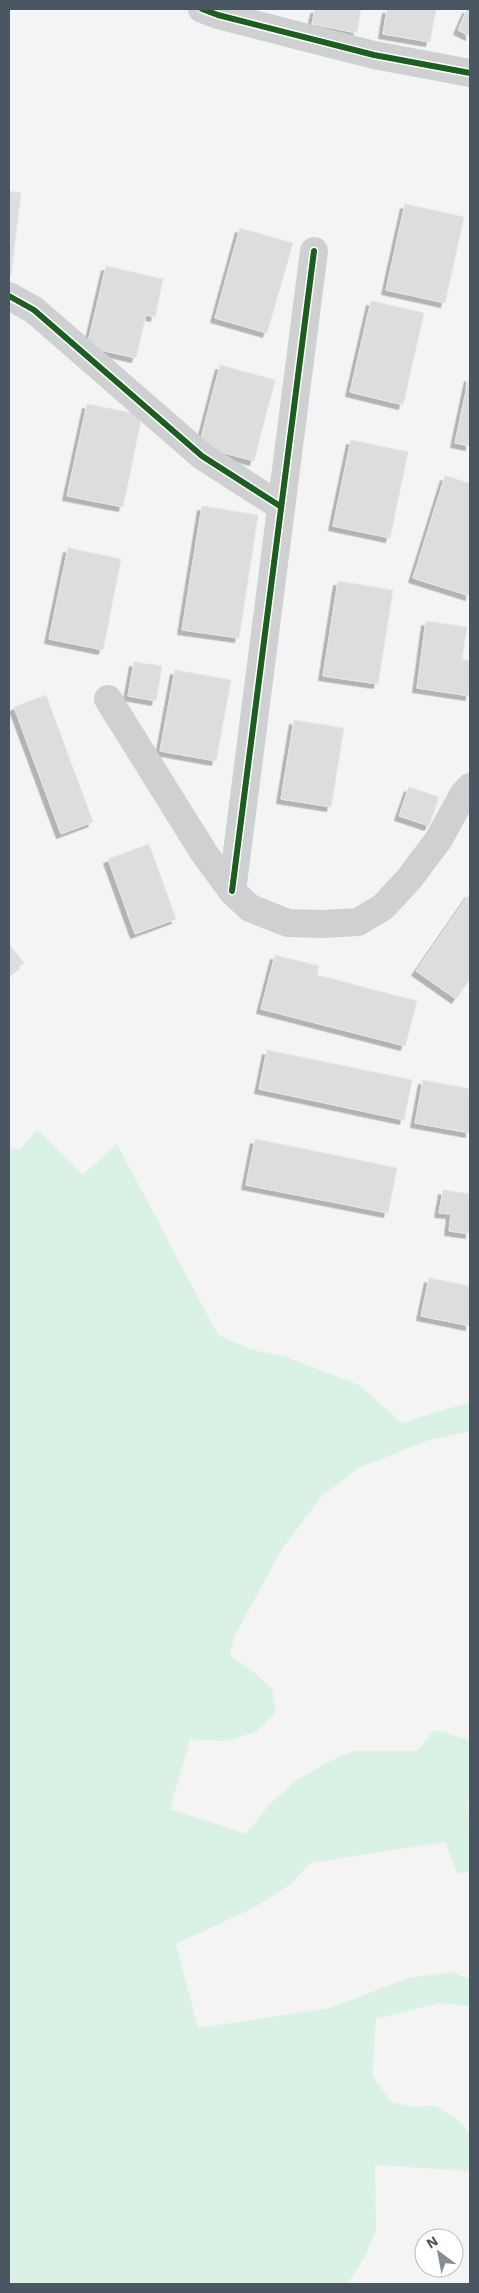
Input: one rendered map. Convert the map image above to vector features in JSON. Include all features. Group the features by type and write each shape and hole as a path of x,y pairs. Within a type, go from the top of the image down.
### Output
{"street":[{"path":"202,9 218,15 374,55 470,73"},
{"path":"232,891 314,251"},
{"path":"9,296 34,310 202,456 280,506"},
{"path":"108,699 204,853 232,891 250,908 288,922 323,924 358,922 383,907 409,879 439,839 463,794 470,787"}],"green space":[{"path":"37,1130 83,1175 117,1144 218,1335 250,1349 286,1357 359,1385 402,1423 470,1402 470,1431 426,1441 359,1468 322,1496 282,1549 234,1637 230,1656 253,1671 272,1689 276,1712 255,1732 227,1741 190,1739 170,1809 246,1834 269,1805 297,1780 330,1761 353,1751 417,1751 434,1730 470,1740 470,1797 468,1797 470,1872 457,1873 445,1842 310,1863 291,1884 255,1907 176,1944 198,2028 330,2008 408,1978 451,1972 470,1979 470,2006 439,2003 376,2019 372,2075 391,2102 413,2107 436,2106 458,2120 470,2134 470,2171 375,2165 376,2230 365,2257 347,2284 9,2284 9,1148 21,1149"}],"building":[{"path":"315,9 361,9 357,33 312,24"},
{"path":"387,9 436,9 430,42 383,34"},
{"path":"467,9 470,9 470,36 458,30"},
{"path":"9,191 21,193 11,275 9,274"},
{"path":"405,204 464,217 445,303 386,290"},
{"path":"240,228 293,243 267,333 215,318"},
{"path":"106,266 163,279 155,317 146,315 136,358 87,347"},
{"path":"371,301 424,313 403,405 350,392"},
{"path":"220,365 275,380 254,461 199,446"},
{"path":"470,377 470,446 455,443"},
{"path":"87,404 142,415 123,507 67,496"},
{"path":"351,440 408,452 390,538 333,526"},
{"path":"445,476 470,483 470,596 413,578"},
{"path":"202,506 258,515 239,638 182,630"},
{"path":"68,548 121,559 103,650 49,639"},
{"path":"338,581 393,590 378,684 323,676"},
{"path":"426,621 467,627 462,659 470,661 470,696 417,688"},
{"path":"134,662 162,666 156,701 128,696"},
{"path":"175,670 231,680 216,761 160,751"},
{"path":"46,695 93,822 61,834 14,707"},
{"path":"294,720 344,728 331,807 281,799"},
{"path":"409,787 439,797 429,826 399,816"},
{"path":"149,844 176,919 135,934 108,859"},
{"path":"470,893 470,979 456,999 416,971"},
{"path":"9,944 24,963 9,975"},
{"path":"275,955 319,966 317,975 417,1001 405,1046 261,1009"},
{"path":"267,1050 412,1080 404,1120 259,1089"},
{"path":"423,1080 470,1089 470,1133 415,1123"},
{"path":"255,1139 397,1168 388,1213 246,1185"},
{"path":"443,1190 470,1194 470,1234 449,1231 451,1214 439,1213"},
{"path":"429,1278 470,1286 470,1326 421,1316"}],"cycle path":[{"path":"202,9 218,15 374,55 470,73"},
{"path":"232,891 314,251"},
{"path":"9,296 34,310 202,456 280,506"}]}
